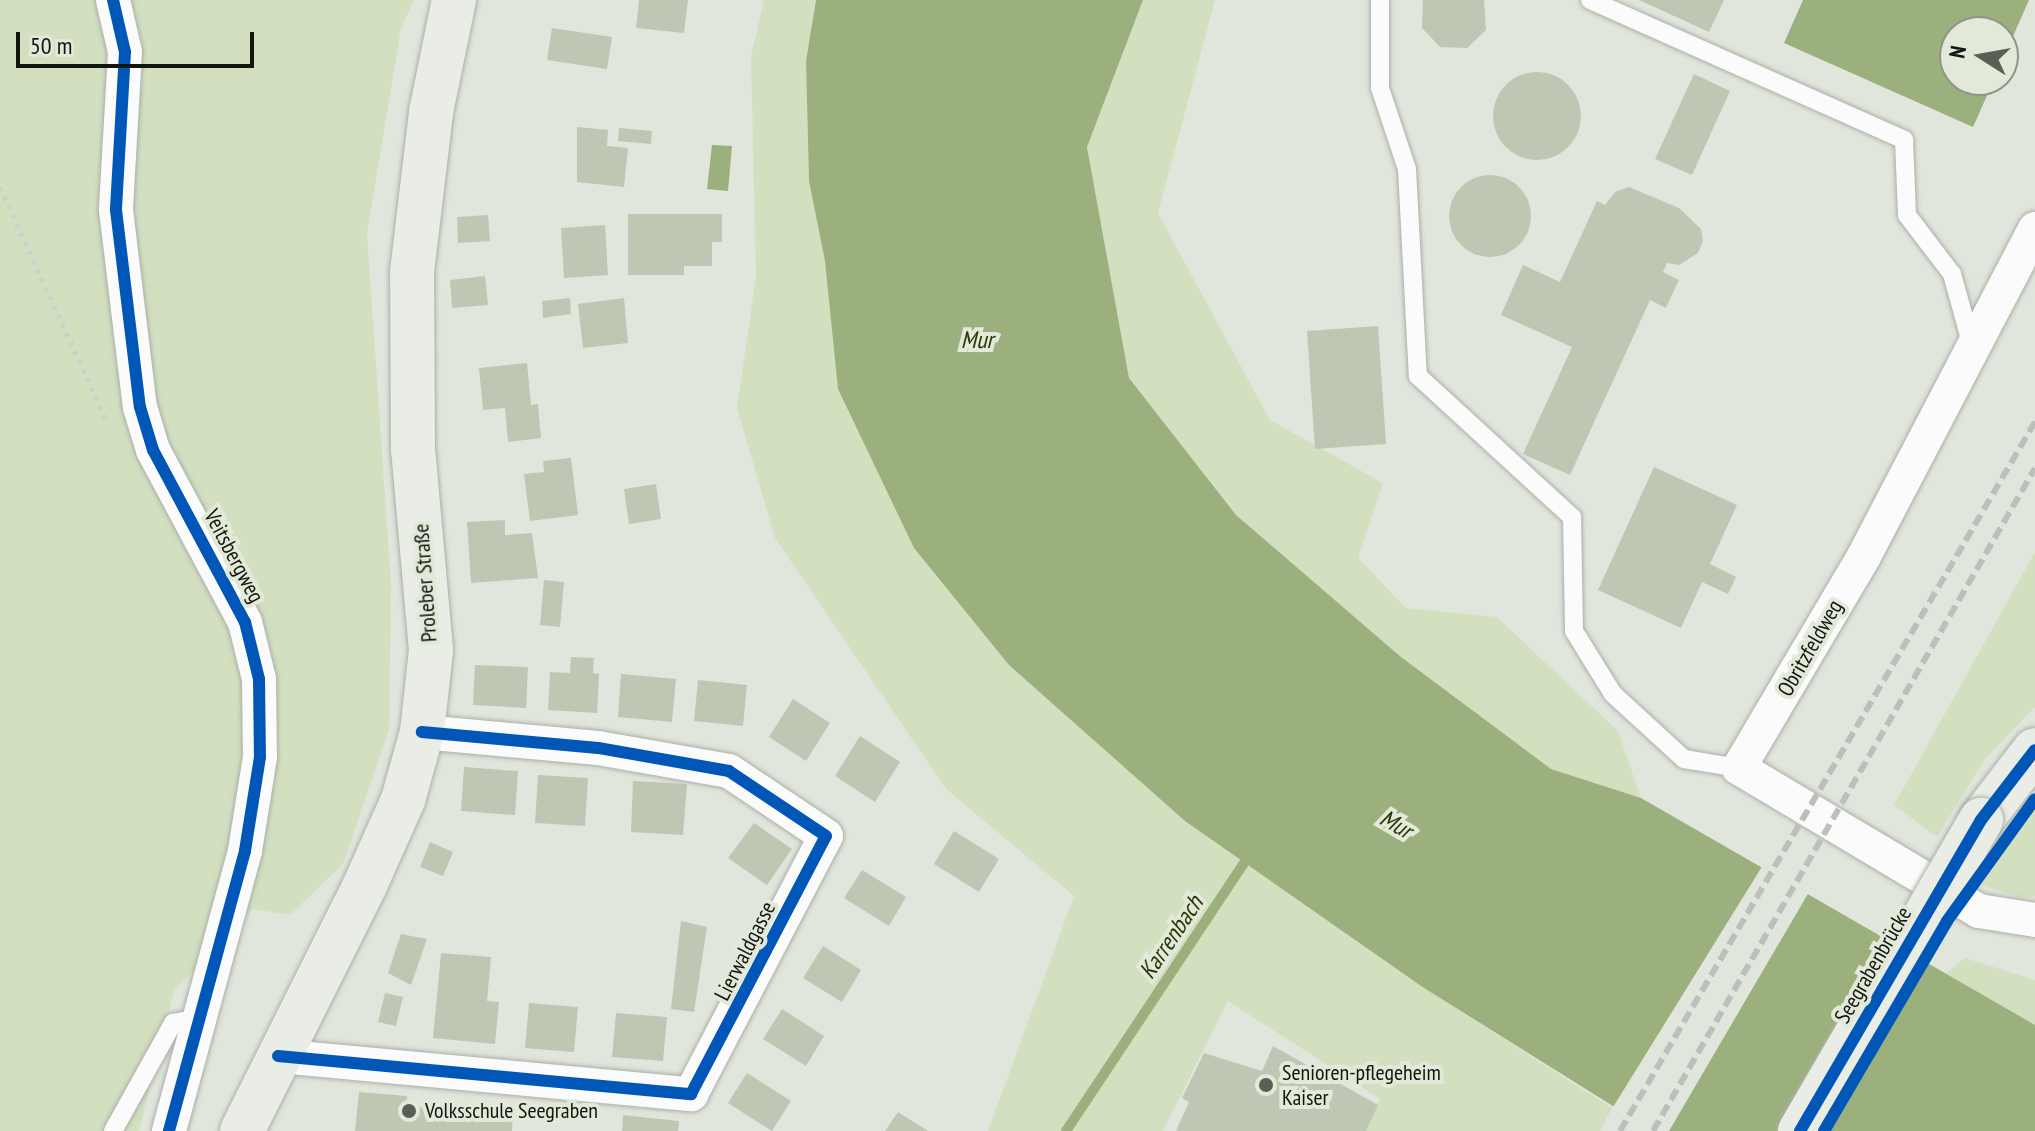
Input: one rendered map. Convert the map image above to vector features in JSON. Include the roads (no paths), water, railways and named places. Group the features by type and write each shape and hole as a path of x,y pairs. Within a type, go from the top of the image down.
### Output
{"main road":[{"name":"Proleber Straße","path":"242,1131 403,800 422,732 431,650 413,450 412,272 431,112 454,0"},
{"name":"Seegrabenbrücke","path":"1800,1131 1981,820 2035,750"}],"street":[{"name":"Veitsbergweg","path":"113,0 125,52 116,210 140,407 153,450 245,622 259,679 260,757 245,851 204,1017 169,1131"},
{"name":"Obritzfeldweg","path":"1739,768 1863,558 2035,229"},
{"name":"Lierwaldgasse","path":"278,1056 691,1094 826,836 729,771 598,748 422,732"},
{"path":"1739,768 1979,911 2035,920"}],"lane":[{"path":"1380,0 1380,88 1407,169 1418,376 1572,517 1574,631 1613,694 1684,759 1739,768"},
{"path":"1590,0 1904,140 1907,215 1952,274 1972,346"},
{"path":"113,1131 173,1023 204,1017"}],"water":[{"name":"Mur","path":"816,0 1143,0 1087,147 1129,378 1236,515 1401,657 1551,769 1641,798 2035,1025 2035,1131 1653,1131 1424,988 1185,821 1009,665 914,548 838,389 825,261 809,181 806,61"},
{"path":"1803,0 2029,0 2019,23 2019,16 1939,16 1939,96 1987,96 1973,127 1784,43"},
{"path":"712,145 732,146 728,191 707,189"}],"waterway":[{"name":"Karrenbach","path":"1066,1131 1251,853"}],"railway":[{"path":"1620,1131 2035,422"},
{"path":"1653,1131 2035,468"}],"place":[{"name":"Senioren-pflegeheim Kaiser","path":"1266,1085"},
{"name":"Volksschule Seegraben","path":"409,1111"}]}
